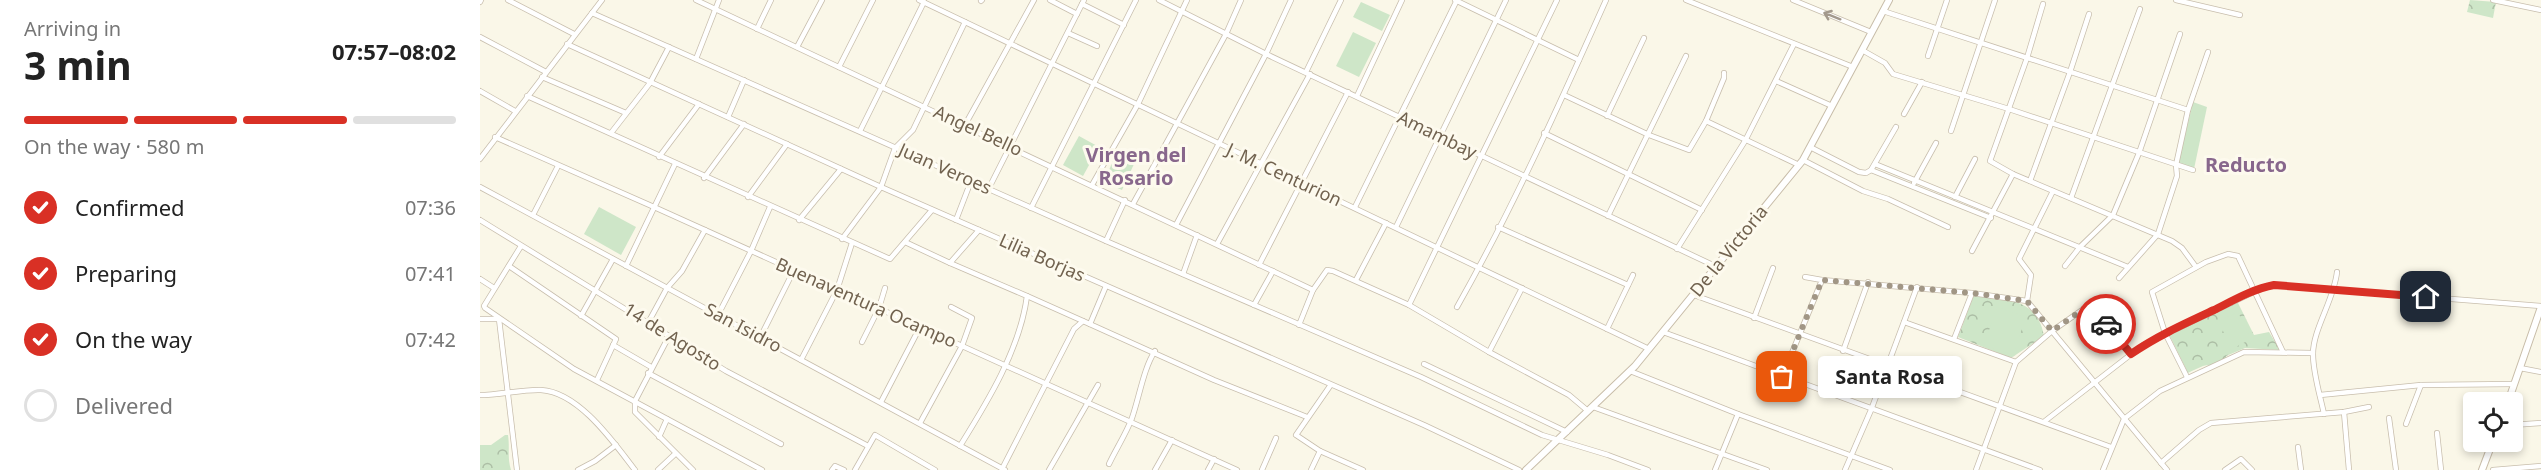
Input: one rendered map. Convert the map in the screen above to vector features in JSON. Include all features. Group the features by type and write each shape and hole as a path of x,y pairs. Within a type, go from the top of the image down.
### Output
{"main road":[{"name":"De la Victoria","path":"1526,470 1630,371 1801,163 1889,0"},
{"path":"2511,392 2541,306"},
{"path":"2482,470 2489,452"}],"street":[{"path":"508,0 574,34"},
{"path":"480,159 602,0"},
{"name":"Angel Bello","path":"696,0 1313,290"},
{"path":"696,59 719,0"},
{"path":"757,28 771,0"},
{"path":"797,47 822,0"},
{"path":"839,67 873,0"},
{"path":"965,125 1034,0"},
{"path":"1050,0 1077,14"},
{"path":"1031,208 1136,0"},
{"name":"Amambay","path":"1159,0 1266,54 1717,267"},
{"path":"1092,185 1138,104 1187,0"},
{"path":"1133,204 1178,125 1226,34 1241,0"},
{"path":"1176,225 1266,54 1291,0"},
{"path":"1217,244 1308,73 1341,0"},
{"path":"1357,96 1402,0"},
{"path":"1355,207 1456,0 1579,60"},
{"path":"1396,227 1506,0"},
{"path":"1409,305 1483,157 1557,0"},
{"path":"1457,307 1479,268 1563,95 1606,0"},
{"path":"1686,0 1853,67"},
{"path":"1793,0 1871,32"},
{"path":"1928,56 1947,0"},
{"path":"1951,130 1995,0"},
{"path":"2176,0 2240,15"},
{"path":"2493,0 2541,10"},
{"path":"860,131 923,1"},
{"name":"J. M. Centurion","path":"923,1 1649,349"},
{"path":"989,188 1083,2 1124,26"},
{"path":"2043,4 2027,58 1990,161 2013,174 2158,234 2181,246 2196,267"},
{"path":"2070,198 2140,9"},
{"path":"1883,11 2188,110"},
{"name":"Juan Veroes","path":"592,13 1557,440 1648,470"},
{"path":"2030,181 2089,14"},
{"path":"842,239 881,188 895,148 913,130 965,22"},
{"path":"1068,33 1097,46"},
{"path":"2065,266 2113,214 2139,153 2180,34"},
{"path":"480,37 546,72"},
{"path":"1607,116 1644,38"},
{"name":"Lilia Borjas","path":"567,44 881,188 1330,386 1424,425 1519,470"},
{"path":"1677,249 1745,141 1794,44"},
{"path":"611,133 650,84 669,47"},
{"path":"1862,50 1885,63 1893,74 2193,170"},
{"path":"2119,278 2158,234 2176,176 2176,165 2188,110 2208,52"},
{"path":"1608,216 1686,56"},
{"path":"1563,95 1649,135 1689,150 1693,147 1706,121 1724,73"},
{"path":"542,77 626,113"},
{"path":"728,117 744,80"},
{"path":"1776,81 1832,105"},
{"path":"1904,114 1922,82"},
{"path":"480,91 515,111"},
{"path":"1259,265 1348,92"},
{"path":"527,96 704,178 890,259 932,210"},
{"path":"659,157 699,104"},
{"path":"1706,121 1745,141 1863,191 1888,199 1948,227"},
{"path":"704,178 744,124"},
{"path":"1810,147 1859,172 1866,173 1872,170 1896,127"},
{"path":"1544,133 1702,210"},
{"name":"Buenaventura Ocampo","path":"495,137 1237,470"},
{"path":"1914,183 1936,143"},
{"path":"480,144 487,148"},
{"path":"748,197 787,144"},
{"path":"1953,199 1975,159"},
{"path":"626,266 675,164"},
{"path":"1875,164 1914,183 1992,215 2128,267"},
{"path":"533,215 558,166"},
{"path":"799,220 841,168"},
{"path":"1872,170 1914,183"},
{"path":"1972,251 2013,174"},
{"path":"956,220 971,181"},
{"name":"San Isidro","path":"480,187 1004,469"},
{"path":"2027,301 2031,277 2019,259 2053,191"},
{"path":"1106,241 1125,200"},
{"path":"718,315 751,251 770,207"},
{"name":"14 de Agosto","path":"480,220 726,371 868,446"},
{"path":"1356,280 1386,223"},
{"path":"1498,227 1628,285"},
{"path":"648,323 667,288 682,271 705,230"},
{"path":"950,263 978,231"},
{"path":"1183,274 1197,235"},
{"path":"904,242 1155,351 1214,380 1307,417"},
{"path":"801,360 837,290 852,243"},
{"path":"521,246 484,306 499,320 563,362 762,470"},
{"path":"2187,377 2165,333 2152,292 2196,267 2233,253 2238,256 2283,352"},
{"path":"581,316 613,259"},
{"path":"509,266 616,339 597,380"},
{"path":"1754,318 1773,268"},
{"path":"760,338 794,270"},
{"path":"1299,325 1313,290 1327,270 1356,280 1409,305 1591,409 1767,470"},
{"path":"1254,305 1273,272"},
{"path":"2324,414 2313,353 2320,326 2335,290 2337,272"},
{"path":"1607,329 1633,275"},
{"path":"1805,277 1917,287 2027,301 2167,470"},
{"path":"480,279 494,288"},
{"path":"1782,377 1822,280"},
{"path":"1843,351 1868,282"},
{"path":"2045,422 2131,354 2165,333 2253,291 2274,285 2541,306"},
{"path":"1090,324 1106,286"},
{"path":"1845,470 1872,410 1917,287"},
{"path":"862,342 879,308 885,288"},
{"path":"1489,352 1522,288"},
{"path":"1954,339 1972,293"},
{"path":"1694,295 2111,447"},
{"path":"960,446 1004,365 1022,326 1027,296"},
{"path":"920,423 962,346 972,317 951,307"},
{"path":"1976,470 2016,362 2052,331 2085,308 2090,307 2131,354"},
{"path":"480,319 499,320"},
{"path":"499,320 506,394 517,470"},
{"path":"1004,469 1074,329 1083,321"},
{"path":"1904,322 2016,362"},
{"path":"881,402 920,327"},
{"path":"1663,332 2040,470"},
{"path":"669,336 635,401 635,412 693,470"},
{"path":"614,345 651,367"},
{"path":"1109,464 1130,422 1143,385 1146,366 1155,351"},
{"path":"2103,470 2124,419 2147,399 2187,377 2244,352 2313,353"},
{"path":"1424,364 1566,432"},
{"path":"2520,368 2541,372"},
{"path":"1630,371 1890,470"},
{"path":"648,373 781,444"},
{"path":"2320,395 2421,385 2514,384"},
{"path":"1049,470 1098,385"},
{"path":"2406,424 2421,385"},
{"path":"1330,386 1296,435 1320,451 1361,470"},
{"path":"480,395 540,389 554,393 584,410 635,470"},
{"path":"2161,463 2199,430 2211,423 2344,412 2369,407"},
{"path":"2344,412 2349,470"},
{"path":"1715,470 1738,414"},
{"path":"2389,418 2396,470"},
{"path":"659,436 668,419"},
{"path":"2523,424 2541,423"},
{"path":"2437,433 2441,470"},
{"path":"855,470 874,435 935,470"},
{"path":"1262,470 1276,438"},
{"path":"1155,470 1172,440"},
{"path":"578,470 595,461 616,445"},
{"path":"2298,447 2301,470"},
{"path":"1311,470 1320,451"},
{"path":"658,470 675,454"},
{"path":"1208,470 1214,459"},
{"path":"2225,470 2241,459 2252,470"},
{"path":"832,470 835,466 844,470"},
{"path":"2493,470 2541,466"}],"green space":[{"path":"2470,0 2496,2 2493,18 2467,12"},
{"path":"1361,2 1390,15 1382,31 1353,17"},
{"path":"1353,32 1376,43 1359,77 1336,66"},
{"path":"2193,102 2207,107 2194,169 2178,164"},
{"path":"1079,136 1099,147 1083,176 1063,165"},
{"path":"1115,156 1134,164 1122,190 1104,182"},
{"path":"599,207 636,227 621,255 584,234"},
{"path":"1974,295 2008,300 2027,307 2040,323 2044,336 2011,358 1958,337"},
{"path":"2237,301 2254,335 2269,332 2280,350 2245,348 2226,356 2227,361 2224,363 2203,366 2188,373 2169,334"},
{"path":"1997,307 2026,317 2013,355 1984,345"},
{"path":"2238,312 2251,339 2232,349 2218,321"},
{"path":"508,435 511,470 480,470 480,445 491,445"}],"way so far":[{"path":"1782,377 1822,280 1868,282 2027,301 2052,331 2085,308 2090,307 2106,324"}],"place":[{"name":"Santa Rosa","path":"1782,377"}],"district":[{"name":"Reducto","path":"2246,165"},
{"name":"Virgen del Rosario","path":"1136,166"}],"route":[{"path":"2106,324 2131,354 2165,333 2235,299 2274,285 2426,297"}]}
